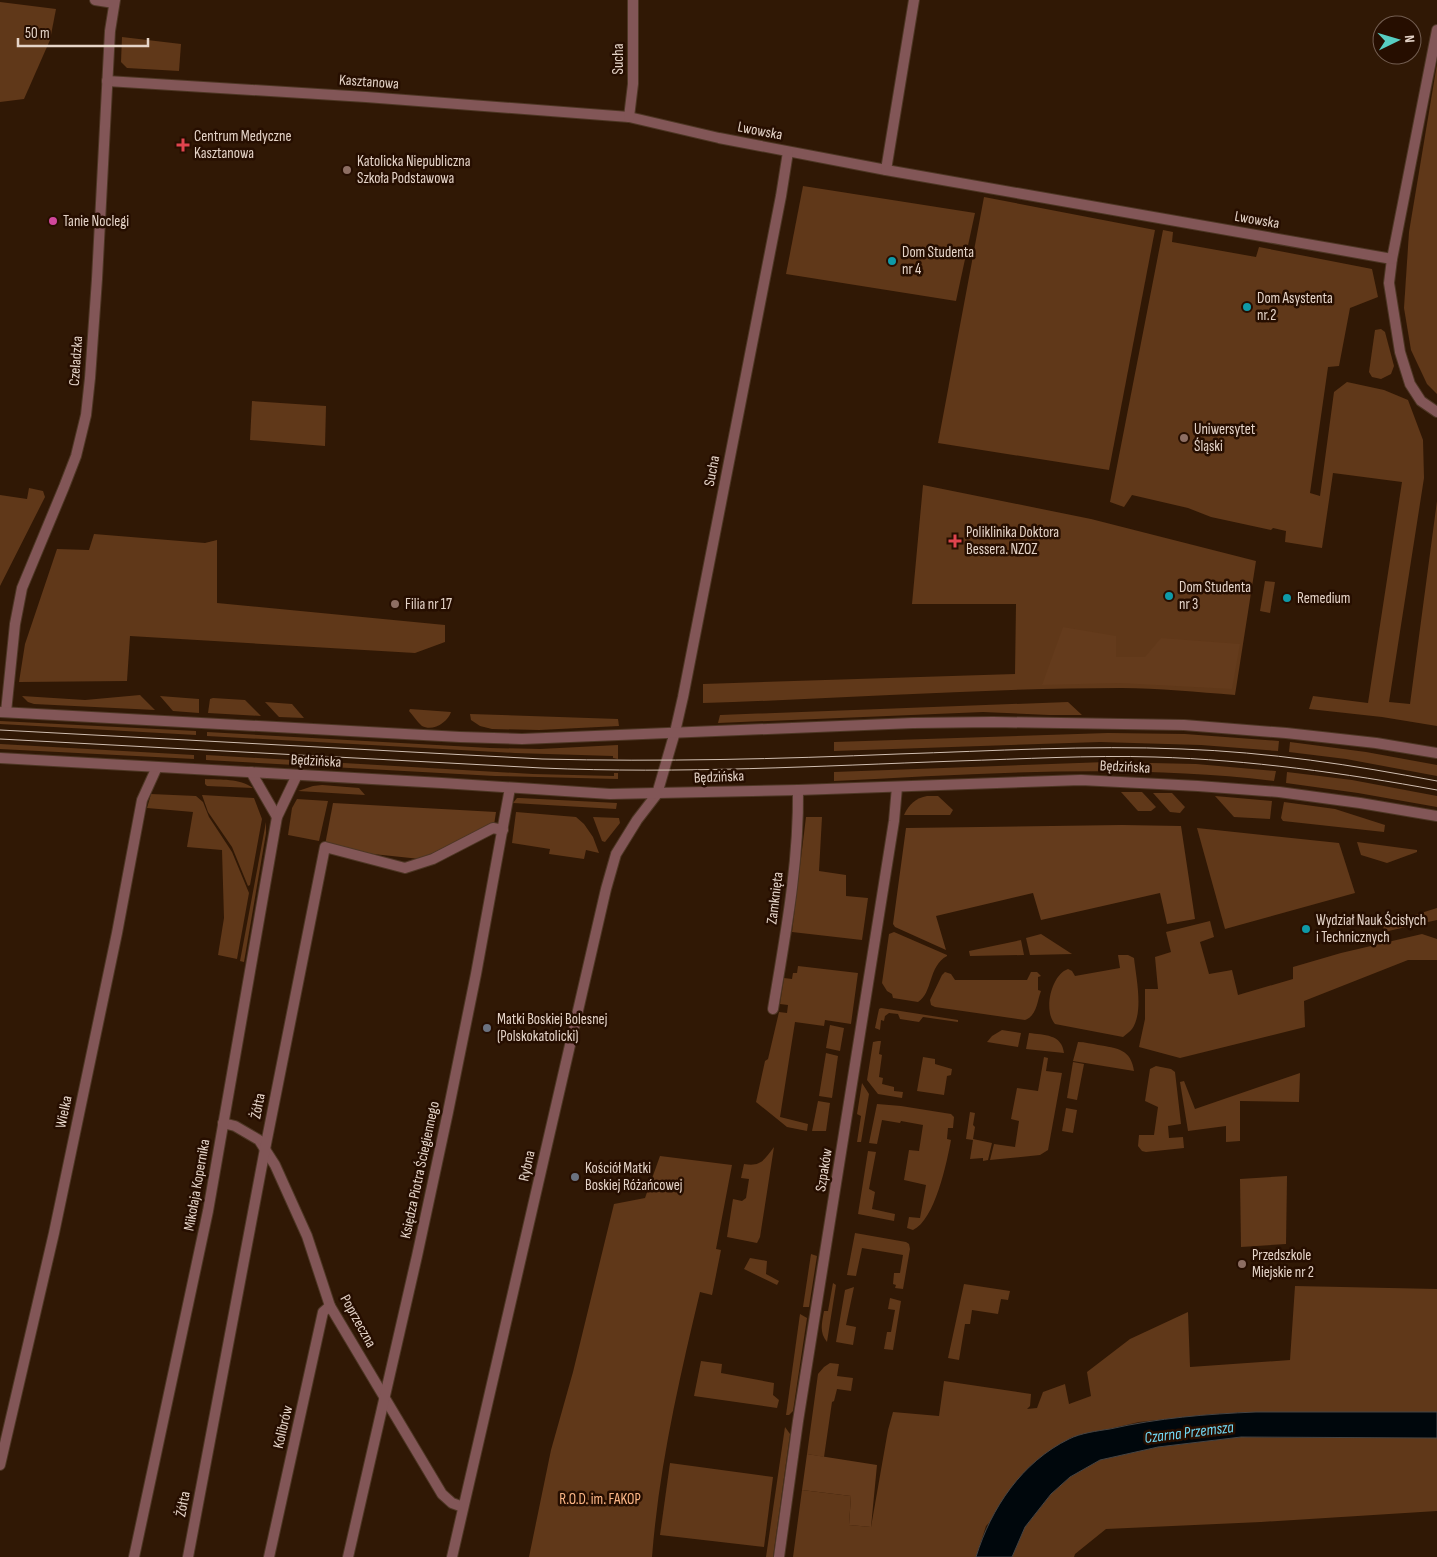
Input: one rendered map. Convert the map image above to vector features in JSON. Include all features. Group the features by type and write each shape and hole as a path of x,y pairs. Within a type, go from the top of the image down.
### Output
{"street":[{"path":"95,0 114,2"},
{"name":"Sucha","path":"629,117 633,84 633,0"},
{"path":"886,170 914,0"},
{"name":"Czeladzka","path":"3,712 22,588 76,456 86,414 97,280 107,82 114,2"},
{"path":"1437,30 1389,283 1400,352 1410,384 1421,401 1437,412"},
{"name":"Kasztanowa","path":"107,82 366,96 629,117"},
{"name":"Lwowska","path":"629,117 788,152 1392,260"},
{"name":"Sucha","path":"658,794 684,697 788,152"},
{"path":"3,712 460,737 549,739 913,723 993,722 1184,725 1376,743 1437,754"},
{"name":"Będzińska","path":"0,758 610,794 798,790 1081,780 1279,792 1437,816"},
{"name":"Wielka","path":"0,1465 56,1223 117,933 142,800 157,767"},
{"path":"251,772 277,816"},
{"name":"Mikołaja Kopernika","path":"134,1557 196,1269 277,816 297,775"},
{"name":"Szpaków","path":"780,1557 798,1421 893,830 897,787"},
{"name":"Księdza Piotra Ściegiennego","path":"348,1557 448,1112 504,830 510,788"},
{"name":"Zamknięta","path":"773,1009 788,919 797,840 798,790"},
{"name":"Rybna","path":"452,1557 611,872 616,854 637,820 658,794"},
{"name":"Żółta","path":"188,1557 265,1149 325,847 405,868 433,859 493,828 504,830"},
{"name":"Poprzeczna","path":"223,1123 235,1126 259,1140 276,1164 307,1236 330,1306 442,1494 452,1503 464,1507"},
{"name":"Kolibrów","path":"269,1557 323,1312 330,1306"}],"green space":[{"path":"0,2 56,9 50,40 24,99 0,102"},
{"path":"122,37 181,44 179,71 127,68 121,62"},
{"path":"1437,64 1437,394 1427,384 1411,350 1404,308 1409,232"},
{"path":"803,186 975,213 956,301 786,274"},
{"path":"984,197 1155,230 1109,470 938,443"},
{"path":"1163,230 1173,232 1172,242 1256,257 1259,247 1372,269 1378,297 1350,308 1339,366 1328,367 1310,493 1320,496 1334,392 1347,382 1384,390 1408,400 1423,440 1424,478 1389,702 1410,704 1437,501 1437,726 1382,717 1309,709 1313,696 1368,703 1402,482 1333,473 1322,548 1285,542 1286,531 1273,528 1271,530 1211,517 1188,508 1132,495 1124,507 1110,502"},
{"path":"1381,329 1385,332 1394,366 1391,374 1381,379 1372,377 1369,372 1375,330"},
{"path":"252,401 326,406 325,446 250,440"},
{"path":"923,485 1091,519 1256,561 1235,695 1178,690 1069,688 703,703 703,684 1015,674 1016,604 912,604"},
{"path":"29,488 43,491 45,497 0,586 0,495 27,499"},
{"path":"94,534 205,543 217,540 217,603 445,625 445,642 415,653 130,636 127,681 19,682 25,644 57,549 89,550"},
{"path":"1265,581 1275,582 1270,613 1260,611"},
{"path":"140,695 155,710 34,704 28,702 22,696 85,700"},
{"path":"160,696 199,699 199,713 173,711"},
{"path":"210,699 245,700 261,716 208,713"},
{"path":"265,702 292,704 304,718 279,717"},
{"path":"1068,702 1082,715 983,712 718,723 720,715"},
{"path":"410,709 451,712 447,719 439,725 426,728 418,723 409,711"},
{"path":"470,714 618,719 619,726 539,730 492,729 480,726 471,720"},
{"path":"0,721 196,731 196,735 0,724"},
{"path":"207,732 490,748 540,749 618,745 618,759 613,758 613,756 515,753 207,736"},
{"path":"1108,733 1185,734 1279,741 1278,751 1201,745 1100,742 834,751 834,742"},
{"path":"1290,742 1366,752 1437,765 1437,776 1346,759 1289,752"},
{"path":"0,744 194,755 194,759 0,749"},
{"path":"206,755 533,774 614,776 614,773 618,773 618,779 495,776 206,760"},
{"path":"1106,762 1196,764 1276,771 1274,781 1165,772 1110,771 999,773 834,781 834,772"},
{"path":"1287,772 1352,780 1437,796 1437,807 1286,783"},
{"path":"205,779 236,781 253,788 207,786"},
{"path":"322,785 359,788 365,795 298,791"},
{"path":"1121,792 1142,792 1156,807 1151,811 1138,811"},
{"path":"1153,793 1172,793 1185,807 1180,813 1170,812"},
{"path":"151,794 196,796 203,802 209,817 232,852 249,893 237,959 218,955 224,918 222,850 187,847 193,812 147,808"},
{"path":"202,795 254,798 262,819 250,885 248,886 232,847 208,812"},
{"path":"927,796 938,796 953,810 950,815 904,815 913,802"},
{"path":"1215,796 1272,801 1270,819 1234,817"},
{"path":"517,798 617,803 616,809 513,803"},
{"path":"297,799 328,801 319,841 288,835 292,808"},
{"path":"1284,802 1335,809 1385,825 1384,832 1283,821 1281,818"},
{"path":"516,812 576,817 584,824 593,837 599,853 586,850 584,859 549,854 550,849 512,843"},
{"path":"593,817 619,818 620,823 605,842 602,841"},
{"path":"806,817 822,817 819,871 846,875 846,896 868,898 862,940 792,932"},
{"path":"266,822 266,833 244,962 240,961"},
{"path":"1197,828 1339,843 1355,893 1225,929"},
{"path":"1357,842 1417,850 1417,852 1387,863 1361,855"},
{"path":"1437,908 1437,920 1384,932 1383,925"},
{"path":"1210,921 1214,937 1200,942 1209,974 1232,970 1238,995 1293,979 1293,967 1341,953 1422,934 1437,939 1437,960 1408,960 1304,1001 1305,1027 1180,1058 1139,1047 1145,1019 1145,989 1158,989 1155,957 1171,952 1166,932"},
{"path":"894,932 947,955 937,966 923,998 918,1002 893,998 892,994 887,991 882,983 889,934"},
{"path":"1041,934 1072,954 1030,955 1026,938"},
{"path":"1021,940 1024,955 970,956 969,951"},
{"path":"1118,955 1128,955 1134,958 1138,1013 1136,1022 1131,1030 1123,1037 1055,1024 1051,1018 1049,1002 1057,978 1068,969 1075,976 1120,968"},
{"path":"798,966 858,973 851,1024 825,1020 824,1026 795,1022 780,1117 808,1124 807,1131 787,1127 756,1102 779,1012 787,1013 788,1005 780,1004 784,978 792,979 793,973 797,973"},
{"path":"945,972 951,974 955,980 1027,980 1031,972 1037,972 1041,976 1038,977 1038,990 1041,991 1036,1008 1032,1015 1025,1020 935,1007 931,1005 930,1000"},
{"path":"879,1009 958,1020 958,1022 923,1017 919,1022 900,1019 898,1014 889,1013 885,1016 884,1021 881,1020 880,1030 875,1028"},
{"path":"830,1025 844,1028 840,1051 826,1048"},
{"path":"1002,1030 1021,1033 1018,1047 987,1042 992,1036"},
{"path":"1029,1033 1046,1035 1056,1039 1063,1047 1064,1053 1026,1049"},
{"path":"881,1041 879,1054 882,1055 879,1077 883,1078 882,1084 894,1087 894,1091 903,1092 902,1098 878,1094 867,1080 873,1042"},
{"path":"1078,1042 1111,1047 1122,1051 1130,1058 1134,1071 1073,1061"},
{"path":"826,1053 838,1056 832,1098 819,1096"},
{"path":"923,1057 935,1059 935,1064 952,1069 951,1075 947,1076 944,1095 917,1091"},
{"path":"1044,1057 1048,1058 1046,1071 1062,1073 1048,1150 1040,1155 990,1160 994,1144 1015,1147 1019,1121 1011,1119 1017,1088 1038,1091"},
{"path":"1073,1062 1084,1064 1077,1100 1067,1098"},
{"path":"1156,1066 1171,1069 1175,1072 1181,1124 1168,1126 1169,1138 1183,1137 1184,1148 1146,1152 1142,1151 1138,1146 1139,1135 1154,1135 1158,1107 1145,1101 1150,1069"},
{"path":"1300,1073 1299,1102 1240,1101 1240,1141 1226,1142 1226,1126 1188,1131 1180,1082 1184,1081 1195,1109"},
{"path":"862,1083 869,1094 861,1142 857,1142 861,1116 857,1114"},
{"path":"818,1101 830,1103 826,1131 812,1131"},
{"path":"877,1104 951,1114 954,1117 953,1128 948,1128 947,1139 951,1140 939,1190 928,1215 913,1230 907,1228 909,1217 920,1218 926,1185 904,1180 909,1150 919,1151 923,1125 882,1120 877,1144 869,1143"},
{"path":"1066,1108 1077,1110 1073,1133 1062,1131"},
{"path":"970,1112 975,1113 973,1139 992,1143 988,1160 983,1161 983,1158 970,1159 973,1140 966,1139"},
{"path":"774,1147 760,1237 757,1243 727,1237 733,1199 742,1201 746,1198 749,1179 741,1178 744,1164 750,1165 762,1162"},
{"path":"868,1151 876,1152 869,1189 875,1192 872,1209 895,1214 894,1221 858,1214"},
{"name":"R.O.D. im. FAKOP","path":"660,1156 732,1165 716,1249 721,1250 712,1295 700,1292 677,1391 655,1523 652,1557 529,1557 551,1450 573,1372 614,1204 645,1198"},
{"path":"1287,1176 1286,1244 1241,1247 1240,1179"},
{"path":"855,1233 909,1244 910,1249 903,1289 895,1288 896,1285 893,1284 894,1273 900,1273 903,1255 862,1248 856,1276 847,1275"},
{"path":"811,1254 817,1256 809,1307 803,1307"},
{"path":"750,1258 767,1261 766,1274 779,1281 777,1285 744,1269"},
{"path":"833,1283 836,1285 827,1342 823,1335 822,1323 824,1311 828,1311"},
{"path":"964,1284 1010,1291 1008,1300 1001,1299 998,1314 972,1310 970,1324 965,1324 959,1360 948,1358"},
{"path":"1295,1286 1437,1289 1437,1412 1256,1412 1214,1414 1139,1422 1070,1438 986,1526 976,1557 793,1557 802,1490 851,1496 849,1525 871,1527 888,1430 893,1412 939,1416 944,1381 1031,1394 1030,1406 1027,1409 1037,1408 1043,1392 1065,1384 1069,1404 1091,1396 1087,1372 1130,1339 1188,1312 1190,1367 1290,1360"},
{"path":"854,1287 846,1325 856,1327 853,1345 836,1342 845,1290"},
{"path":"890,1298 901,1301 893,1350 884,1349 887,1332 891,1332 895,1310 888,1309"},
{"path":"800,1314 807,1318 793,1411 786,1415"},
{"path":"701,1361 722,1364 721,1373 774,1383 773,1395 779,1400 777,1408 694,1396"},
{"path":"830,1363 839,1364 837,1376 853,1378 851,1391 837,1389 834,1401 832,1402 824,1457 807,1454 818,1374"},
{"path":"785,1427 790,1434 773,1557 766,1557"},
{"path":"1241,1437 1437,1438 1437,1511 1106,1529 1075,1554 1074,1557 1012,1557 1025,1527 1051,1494 1070,1477 1100,1460 1158,1447"},
{"path":"670,1463 773,1477 764,1547 660,1535"}],"shaded area":[{"path":"1063,627 1116,636 1116,657 1145,657 1161,638 1240,644 1232,689 1119,683 1042,685"},
{"path":"333,803 496,812 494,825 420,859 373,854 325,845"},
{"path":"1181,826 1195,919 1167,924 1160,893 1041,920 1033,893 936,916 946,950 895,927 893,924 906,828"},
{"path":"807,1454 877,1465 871,1527 849,1525 851,1496 802,1490"}],"water":[{"name":"Czarna Przemsza","path":"1256,1412 1437,1412 1437,1438 1241,1437 1158,1447 1100,1460 1070,1477 1051,1494 1025,1527 1012,1557 976,1557 990,1521 1010,1488 1037,1460 1069,1439 1089,1432 1164,1419"}],"tram line":[{"path":"0,730 587,760 764,759 1076,748 1182,749 1310,760 1437,781"},
{"path":"0,739 594,770 749,769 1106,756 1155,757 1297,768 1437,790"}],"place":[{"name":"Centrum Medyczne Kasztanowa","path":"183,145"},
{"name":"Katolicka Niepubliczna Szkoła Podstawowa","path":"347,170"},
{"name":"Tanie Noclegi","path":"53,221"},
{"name":"Dom Studenta nr 4","path":"892,261"},
{"name":"Dom Asystenta nr.2","path":"1247,307"},
{"name":"Uniwersytet Śląski","path":"1184,438"},
{"name":"Poliklinika Doktora Bessera. NZOZ","path":"955,541"},
{"name":"Dom Studenta nr 3","path":"1169,596"},
{"name":"Remedium","path":"1287,598"},
{"name":"Filia nr 17","path":"395,604"},
{"name":"Wydział Nauk Ścisłych i Technicznych","path":"1306,929"},
{"name":"Matki Boskiej Bolesnej (Polskokatolicki)","path":"487,1028"},
{"name":"Kościół Matki Boskiej Różańcowej","path":"575,1177"},
{"name":"Przedszkole Miejskie nr 2","path":"1242,1264"}]}
